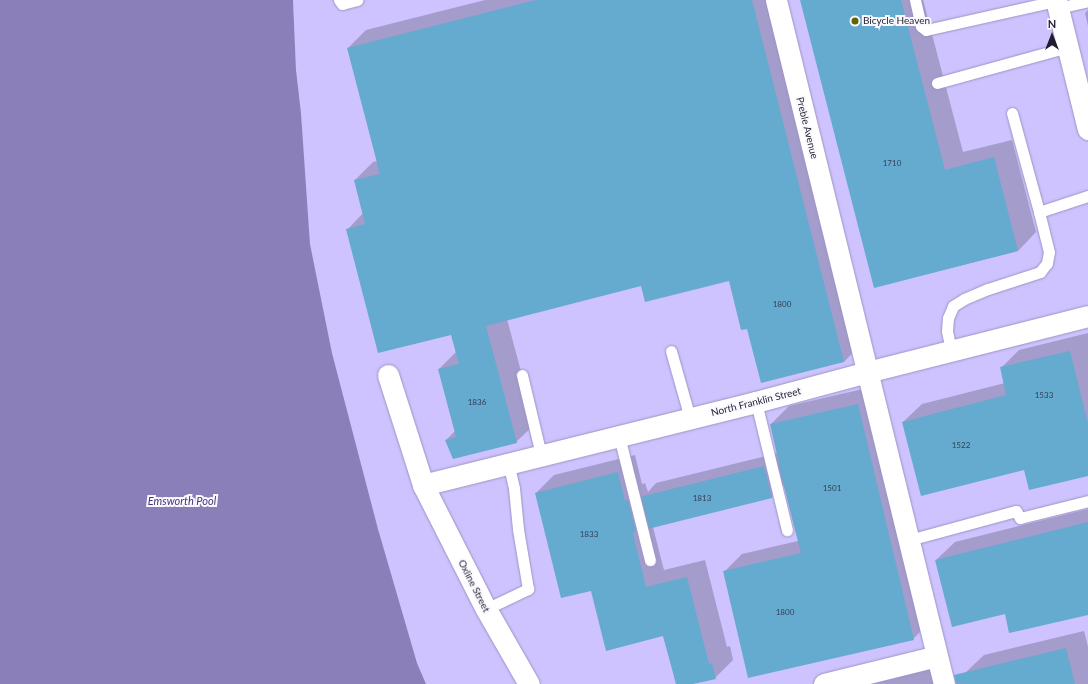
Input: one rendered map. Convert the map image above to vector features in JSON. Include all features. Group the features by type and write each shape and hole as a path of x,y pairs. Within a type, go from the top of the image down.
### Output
{"street":[{"name":"Preble Avenue","path":"776,0 944,684"},
{"path":"1057,3 1088,129"},
{"name":"North Franklin Street","path":"423,485 756,402 951,350 1088,316"},
{"name":"Oxline Street","path":"388,375 423,485 486,609 529,684"},
{"path":"824,684 937,656"}],"lane":[{"path":"339,0 342,4 357,0"},
{"path":"915,0 921,26 926,30 1057,3 1088,1"},
{"path":"937,83 1068,47"},
{"path":"951,350 947,331 948,318 953,306 964,299 988,289 1040,272 1047,263 1049,252 1012,113"},
{"path":"1039,212 1088,196"},
{"path":"672,350 690,418"},
{"path":"522,375 541,455"},
{"path":"756,402 787,530"},
{"path":"619,436 650,560"},
{"path":"486,609 528,589 518,529 514,488 508,463"},
{"path":"909,540 1016,511 1020,518 1088,501"}],"shaded area":[{"path":"293,0 1088,0 1088,684 426,684 417,663 378,529 332,353 310,244 301,113 296,70"}],"water":[{"name":"Emsworth Pool","path":"0,0 293,0 296,70 301,113 310,244 332,353 378,529 417,663 426,684 0,684"}],"building":[{"path":"536,0 752,0 844,362 761,383 747,329 741,330 729,281 645,302 641,286 486,326 517,443 453,459 445,440 456,437 438,369 459,364 451,335 378,353 346,229 365,224 354,180 380,174 347,48"},
{"path":"800,0 901,0 945,170 994,157 1018,251 874,288"},
{"path":"1070,351 1088,424 1088,476 1029,490 1024,470 921,496 902,422 1006,395 1000,367"},
{"path":"858,404 914,640 748,678 723,571 801,553 778,463 770,424"},
{"path":"764,466 772,498 649,529 641,497"},
{"path":"618,472 625,501 628,500 636,532 633,533 646,587 687,577 709,664 712,663 716,679 693,684 676,684 663,636 606,651 591,591 561,598 535,493"},
{"path":"1088,522 1088,615 1009,633 1005,614 952,627 935,560"},
{"path":"1066,648 1075,684 956,684 954,675"}],"place":[{"name":"Bicycle Heaven","path":"855,21"}]}
